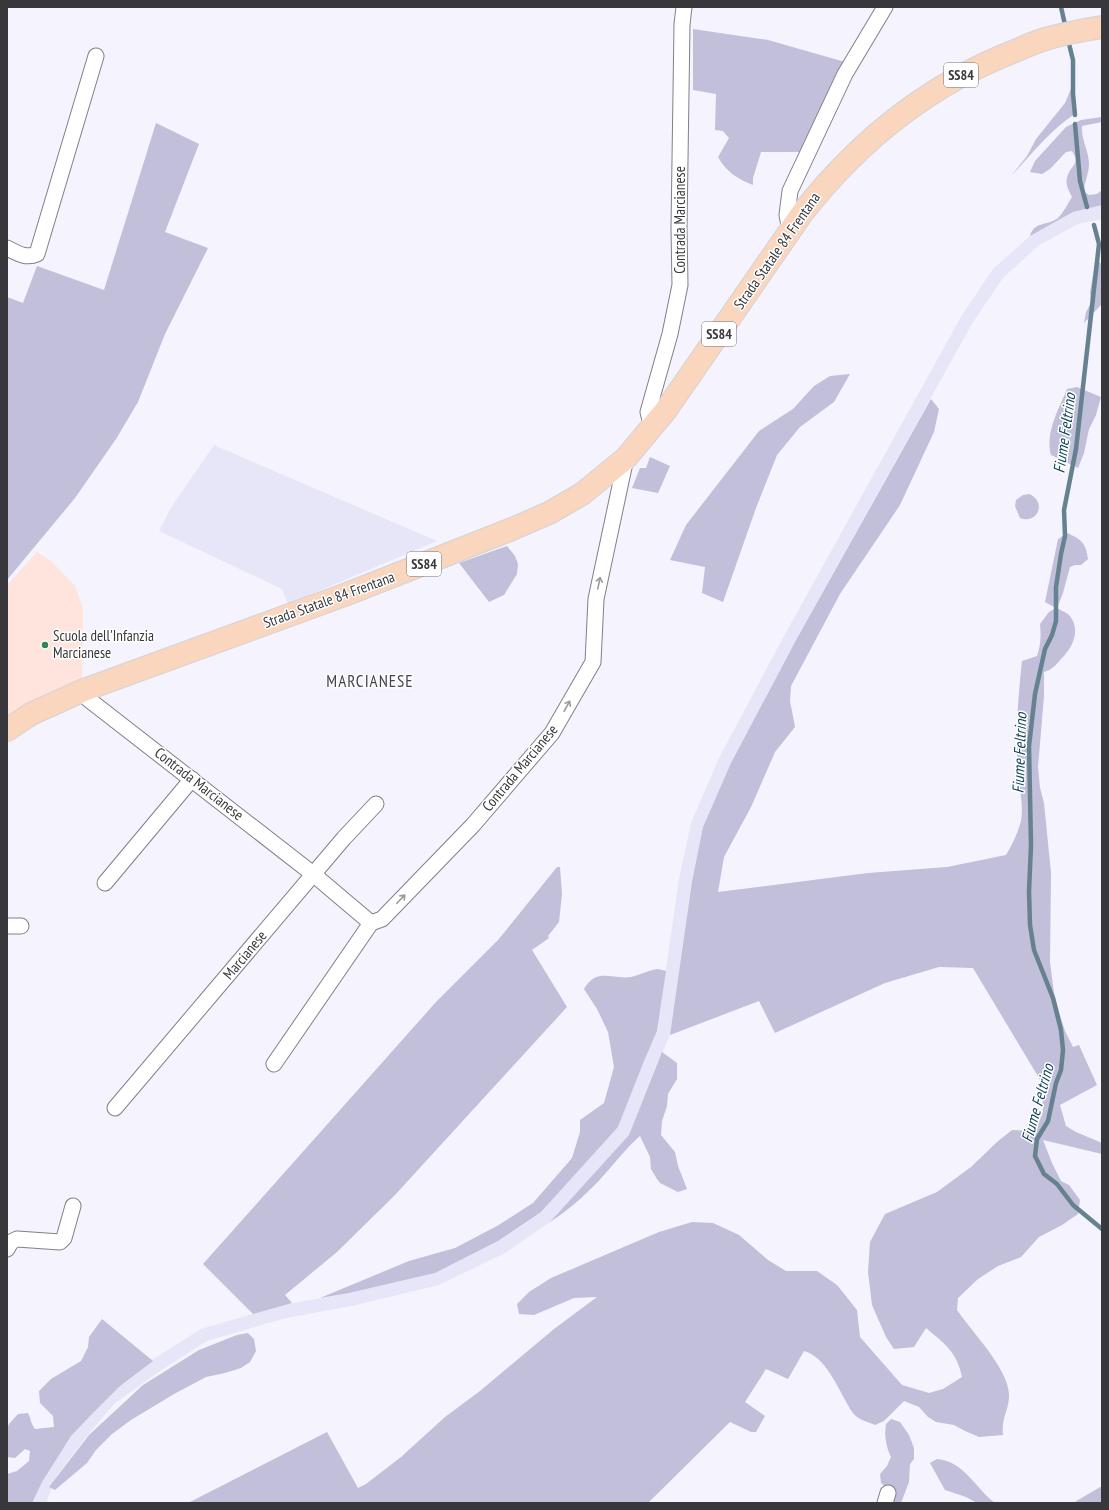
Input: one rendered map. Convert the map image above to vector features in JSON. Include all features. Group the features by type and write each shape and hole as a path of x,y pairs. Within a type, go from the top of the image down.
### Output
{"main road":[{"name":"Strada Statale 84 Frentana","path":"7,730 31,714 84,690 347,594 518,527 549,513 582,494 626,458 652,428 820,190 842,166 887,124 937,89 991,60 1048,38 1102,26"}],"street":[{"name":"Contrada Marcianese","path":"652,428 648,412 670,334 680,285 682,47 684,7"},
{"path":"790,231 787,215 790,191 845,74 885,7"},
{"path":"7,248 26,256 37,254 96,56"},
{"name":"Contrada Marcianese","path":"274,1064 371,923 382,919 473,825 552,733 593,662 596,599 626,458"},
{"name":"Contrada Marcianese","path":"84,690 88,699 313,874 371,923"},
{"path":"106,883 192,779"},
{"name":"Marcianese","path":"115,1108 313,874 376,804"},
{"path":"7,1249 11,1242 17,1239 60,1242 64,1238 73,1206"}],"shaded area":[{"path":"693,29 768,40 845,62 801,152 761,152 753,178 753,185 742,180 729,171 718,157 729,138 723,131 715,130 716,94 693,90"},
{"path":"1074,82 1076,113 1058,127 1011,176 1027,156 1036,139 1065,103"},
{"path":"1102,117 1102,122 1082,126 1082,131 1089,164 1084,192 1089,195 1097,194 1102,190 1102,205 1073,212 1030,236 1032,231 1038,226 1058,218 1072,197 1068,188 1067,180 1068,174 1074,165 1075,159 1072,151 1066,152 1050,169 1042,174 1030,172 1035,161 1066,127 1081,120"},
{"path":"156,123 199,144 165,232 208,248 165,334 138,402 116,439 75,498 7,580 7,297 23,303 37,266 104,290"},
{"path":"1102,205 1102,219 1078,224 1038,246 1003,278 973,322 795,642 731,763 703,827 670,1035 629,1135 550,1222 505,1253 439,1285 352,1306 286,1318 207,1341 160,1371 114,1404 86,1437 56,1477 46,1503 31,1503 44,1471 76,1429 105,1395 152,1360 201,1329 283,1305 349,1293 435,1273 498,1241 541,1212 618,1127 657,1031 679,879 691,823 719,758 784,636 962,315 993,269 1030,236 1073,212"},
{"path":"1099,262 1102,264 1102,304 1084,323 1086,312 1091,303 1090,292 1095,263"},
{"path":"850,374 834,402 800,427 777,455 756,508 723,602 702,593 705,567 670,560 686,525 759,431 793,409 814,386 830,376"},
{"path":"1077,387 1101,397 1096,415 1089,429 1084,453 1078,468 1051,455 1050,446 1051,429 1067,389"},
{"path":"931,399 939,409 934,432 900,505 840,594 791,686 790,701 795,727 775,752 751,807 724,857 718,892 868,873 947,867 1006,855 1017,834 1022,815 1018,772 1017,730 1022,661 1037,656 1041,632 1040,624 1049,612 1056,608 1045,602 1058,539 1067,533 1076,537 1082,542 1086,549 1088,559 1081,565 1070,567 1057,608 1068,614 1072,620 1075,631 1074,638 1069,649 1054,667 1044,672 1044,696 1038,767 1040,788 1044,803 1051,873 1050,962 1054,993 1065,1031 1073,1047 1079,1045 1097,1085 1060,1105 1066,1126 1102,1143 1102,1154 1043,1140 1061,1181 1069,1185 1080,1200 1078,1214 1062,1225 1039,1237 1021,1257 998,1266 978,1279 958,1298 957,1310 989,1351 997,1363 1008,1386 1009,1401 1003,1424 1003,1435 979,1437 954,1425 936,1422 928,1417 919,1407 904,1401 884,1421 875,1425 857,1417 853,1413 827,1369 820,1361 804,1351 788,1379 766,1369 745,1402 765,1416 756,1432 751,1432 730,1422 648,1503 188,1503 327,1432 358,1488 366,1484 401,1457 445,1417 480,1391 554,1329 597,1297 574,1298 534,1315 519,1314 517,1304 529,1292 551,1278 659,1232 692,1222 713,1223 739,1235 768,1260 786,1271 817,1271 837,1285 857,1310 860,1337 902,1385 929,1393 943,1389 962,1377 960,1368 953,1354 926,1328 914,1347 894,1349 886,1337 872,1305 868,1272 870,1242 885,1214 937,1192 971,1167 1012,1130 1035,1131 1043,1112 1042,1083 973,968 939,967 885,983 775,1033 759,1001 670,1035 692,882 703,827 731,763 795,642"},
{"path":"214,445 437,541 288,604 282,589 159,531 172,506"},
{"path":"650,457 670,466 658,493 632,488 640,468 646,468"},
{"path":"1029,494 1035,497 1038,502 1038,511 1032,518 1020,518 1015,506 1016,500 1023,495"},
{"path":"507,546 515,556 518,564 517,574 504,595 489,602 459,563"},
{"name":"Scuola dell'Infanzia Marcianese","path":"37,552 51,561 75,586 83,609 82,680 7,718 7,585"},
{"path":"557,867 560,867 562,894 559,922 548,936 549,938 532,950 567,1007 395,1195 337,1252 285,1295 292,1303 253,1314 203,1264 436,1002 498,940"},
{"path":"658,969 666,971 657,1031 618,1127 541,1212 498,1241 435,1273 349,1293 320,1298 409,1261 455,1248 497,1226 533,1203 572,1158 580,1132 580,1120 604,1103 614,1067 608,1032 597,1009 584,989 589,982 600,976 631,977"},
{"path":"662,1052 677,1063 677,1079 668,1094 667,1106 662,1121 661,1135 675,1152 678,1166 687,1189 678,1192 660,1183 651,1169 650,1157 640,1136 630,1145 598,1182 565,1212 550,1222 629,1135"},
{"path":"102,1319 153,1361 120,1386 71,1436 42,1482 32,1503 7,1503 7,1474 17,1471 29,1461 30,1451 25,1449 15,1458 7,1457 7,1429 9,1424 18,1414 28,1413 35,1429 54,1427 53,1416 40,1403 39,1391 51,1379 81,1361 88,1347 89,1337"},
{"path":"248,1333 254,1339 256,1351 250,1362 241,1368 206,1377 131,1420 112,1434 96,1450 87,1463 55,1490 49,1487 89,1435 143,1385 199,1350 237,1335"},
{"path":"891,1419 900,1422 909,1435 914,1448 914,1459 910,1464 909,1482 901,1503 884,1503 888,1489 881,1483 880,1474 887,1466 891,1457 885,1433 886,1424"},
{"path":"937,1459 946,1461 962,1470 995,1503 977,1503 966,1497 945,1490 930,1463"},
{"path":"1102,1486 1102,1503 1073,1503"}],"waterway":[{"name":"Fiume Feltrino","path":"1061,7 1066,29"},
{"name":"Fiume Feltrino","path":"1068,40 1073,60 1073,94 1075,115"},
{"name":"Fiume Feltrino","path":"1075,124 1080,181 1087,207"},
{"name":"Fiume Feltrino","path":"1094,225 1099,244 1076,449 1064,510 1065,536 1056,587 1056,621 1052,635 1045,649 1035,694 1029,746 1031,845 1029,891 1030,925 1034,950 1053,998 1061,1030 1063,1050 1061,1070 1056,1083 1048,1121 1037,1139 1035,1156 1044,1174 1057,1184 1073,1205 1102,1229"}],"place":[{"name":"Scuola dell'Infanzia Marcianese","path":"45,645"}],"district":[{"name":"MARCIANESE","path":"370,681"}]}
